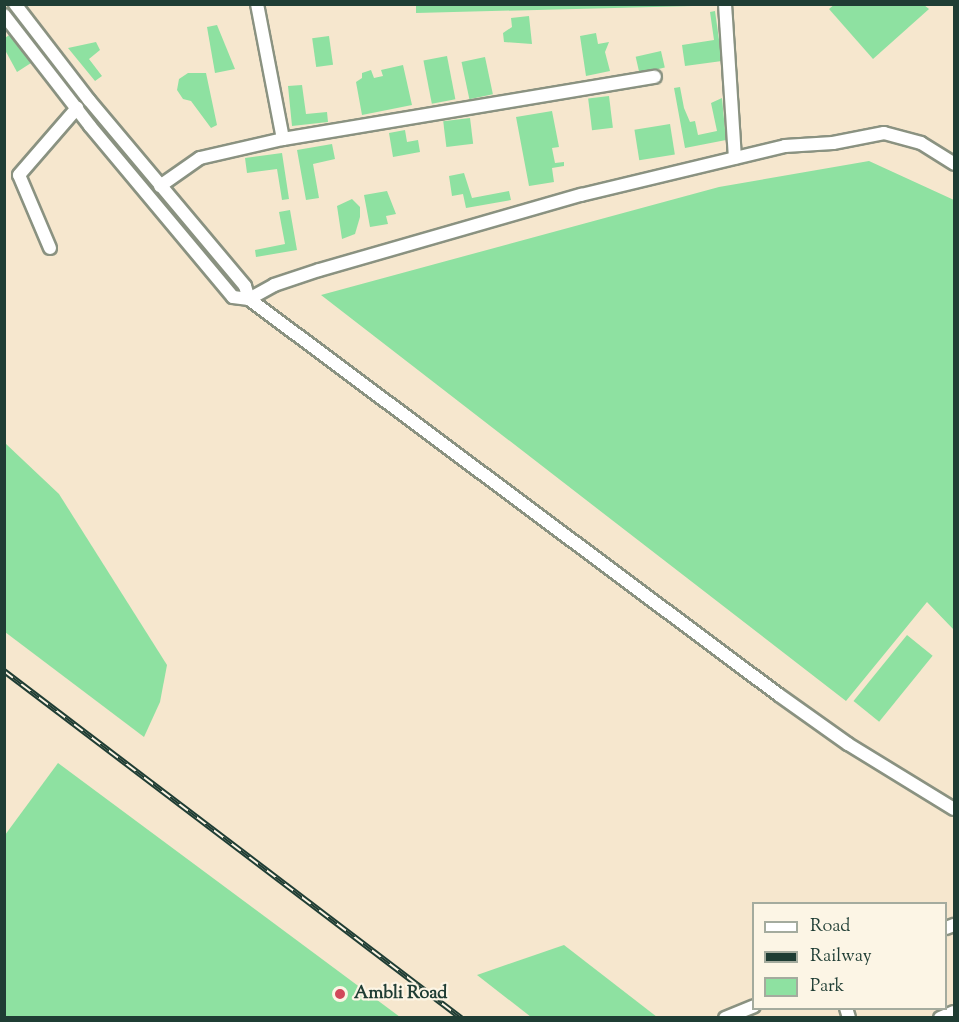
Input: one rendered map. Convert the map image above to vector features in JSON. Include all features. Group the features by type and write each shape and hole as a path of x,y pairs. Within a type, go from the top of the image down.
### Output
{"street":[{"path":"15,4 160,186 245,286 249,299"},
{"path":"257,4 283,139"},
{"path":"725,4 735,158"},
{"path":"6,19 233,297 249,299 849,744 954,809"},
{"path":"160,186 200,158 283,139 656,77"},
{"path":"50,248 19,175 77,108"},
{"path":"249,299 274,285 319,270 581,195 785,146 833,143 884,133 921,143 954,164"},
{"path":"725,1017 752,1006"},
{"path":"940,1017 954,1012"}],"green space":[{"path":"416,4 731,4 731,5 416,13"},
{"path":"835,4 924,5 929,9 873,59 829,9"},
{"path":"715,11 722,61 685,66 682,45 714,40 710,12"},
{"path":"529,16 532,44 504,42 503,33 512,27 511,18"},
{"path":"217,25 235,69 215,73 207,27"},
{"path":"12,33 31,63 17,72 5,50 5,38"},
{"path":"596,33 598,44 609,42 605,52 610,71 586,76 580,36"},
{"path":"329,36 333,65 316,67 312,38"},
{"path":"96,42 100,50 89,59 102,76 95,81 68,48"},
{"path":"661,51 665,68 639,73 636,57"},
{"path":"447,56 455,99 432,104 423,61"},
{"path":"485,57 493,94 469,99 462,62"},
{"path":"403,65 412,105 362,115 356,82 362,78 362,73 371,70 374,78 383,76 381,70"},
{"path":"188,73 206,73 217,125 211,128 191,101 183,99 177,90 179,79"},
{"path":"302,85 306,114 327,112 328,122 292,126 288,86"},
{"path":"680,87 684,108 690,122 695,121 698,135 717,131 711,103 722,98 726,140 685,148 674,88"},
{"path":"609,96 613,128 592,130 588,99"},
{"path":"552,111 559,147 552,148 555,163 564,162 564,166 552,168 554,182 529,186 516,117"},
{"path":"470,118 473,144 446,147 443,121"},
{"path":"670,124 675,155 639,160 634,130"},
{"path":"405,130 407,142 418,140 420,152 393,157 389,133"},
{"path":"332,144 335,159 313,164 319,198 306,200 297,150"},
{"path":"282,153 289,199 282,200 277,169 247,173 245,158"},
{"path":"869,161 954,200 954,630 927,602 846,701 321,295 719,187"},
{"path":"464,173 472,198 509,191 511,200 466,208 463,194 452,196 449,176"},
{"path":"387,191 396,214 386,216 388,224 370,227 364,195"},
{"path":"352,199 360,207 360,217 355,234 342,239 337,206"},
{"path":"290,210 297,250 256,257 255,250 285,244 279,212"},
{"path":"5,443 59,494 167,665 160,702 144,737 5,632"},
{"path":"907,635 933,656 879,722 854,701"},
{"path":"58,763 400,1017 5,1017 5,835"},
{"path":"564,945 657,1017 531,1017 477,975"}],"railway":[{"path":"4,671 461,1018"}],"place":[{"name":"Ambli Road","path":"340,994"}]}
